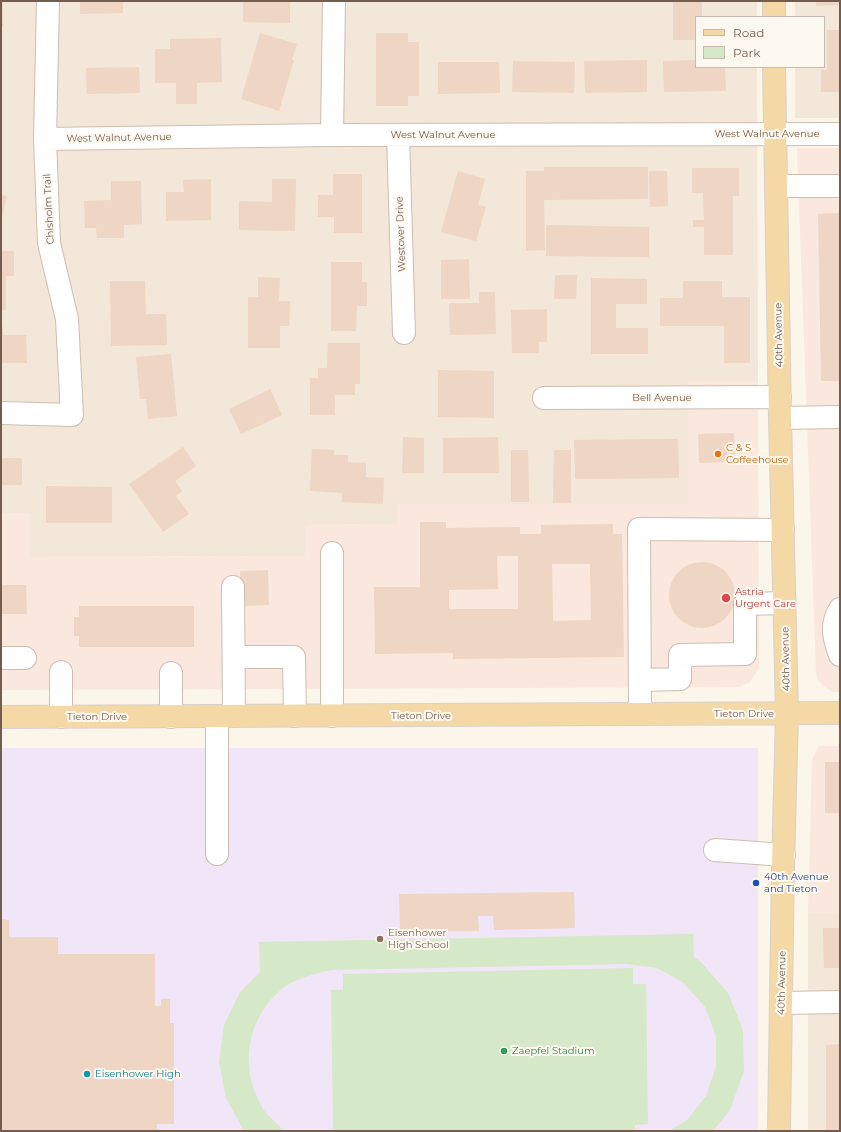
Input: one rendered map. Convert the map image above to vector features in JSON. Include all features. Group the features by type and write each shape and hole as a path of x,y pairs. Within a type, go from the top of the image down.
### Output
{"main road":[{"path":"774,1 774,16"},
{"name":"40th Avenue","path":"774,68 787,714 779,1131"},
{"name":"Tieton Drive","path":"1,718 840,713"}],"street":[{"name":"Chisholm Trail","path":"1,413 72,415 67,319 49,242 45,138 48,1"},
{"path":"332,135 334,1"},
{"name":"West Walnut Avenue","path":"45,138 332,135 840,134"},
{"name":"Westover Drive","path":"398,135 404,333"},
{"path":"776,186 840,186"},
{"name":"Bell Avenue","path":"544,398 780,407 840,417"},
{"path":"640,714 639,529 783,530"},
{"path":"332,553 332,716"},
{"path":"216,854 226,716 234,658 233,587"},
{"path":"640,680 680,679 680,655 745,654 744,604 785,603"},
{"path":"840,609 835,617 834,637 840,655"},
{"path":"234,658 294,657 295,716"},
{"path":"1,658 25,658"},
{"path":"61,672 61,717"},
{"path":"171,673 171,717"},
{"path":"715,850 784,855"},
{"path":"781,1003 840,1002"}],"shaded area":[{"path":"1,1 757,1 757,16 695,16 695,68 757,68 758,381 688,382 688,504 397,504 397,524 305,525 305,556 30,557 29,513 1,513"},
{"path":"795,1 840,1 840,118 795,118 795,68 825,68 825,16 795,16"},
{"path":"797,148 840,148 840,692 833,692 825,687 817,679 816,671"},
{"path":"688,381 758,381 759,668 750,682 739,687 1,690 1,513 30,513 30,557 305,556 305,525 397,524 397,504 688,504"},
{"path":"819,746 840,746 840,914 808,914 812,760"},
{"name":"Eisenhower High School","path":"1,748 758,748 758,1131 1,1131"},
{"path":"808,914 840,914 840,1131 808,1131"}],"green space":[{"path":"693,934 694,957 701,962 728,993 743,1030 744,1071 730,1110 713,1131 669,1131 687,1120 706,1096 716,1067 716,1036 705,1007 684,983 657,968 627,964 331,970 306,977 283,988 271,999 255,1026 251,1040 249,1056 253,1086 264,1111 284,1131 244,1131 226,1098 219,1062 224,1025 240,992 260,972 259,942"},
{"path":"633,968 633,984 646,984 648,1124 635,1125 635,1131 333,1130 331,990 343,990 343,974"}],"building":[{"path":"80,1 123,1 123,13 80,14"},
{"path":"243,1 290,1 290,23 243,22"},
{"path":"673,1 702,1 702,16 695,16 695,40 673,40"},
{"path":"816,1 840,1 840,5 816,6"},
{"path":"1,2 3,2 3,26 1,26"},
{"path":"827,30 840,30 840,92 821,92 821,70 827,70"},
{"path":"260,33 297,44 292,60 294,60 279,111 241,99"},
{"path":"376,33 408,33 408,42 419,42 419,96 408,96 408,106 376,106"},
{"path":"221,38 222,82 197,83 197,104 176,104 176,83 155,83 155,49 170,49 170,39"},
{"path":"647,60 647,92 585,93 584,61"},
{"path":"695,60 695,68 725,68 726,91 664,92 663,61"},
{"path":"513,61 575,62 574,93 512,92"},
{"path":"438,62 499,62 500,93 438,94"},
{"path":"139,67 140,93 87,94 86,68"},
{"path":"544,167 648,167 648,199 544,200 545,250 526,251 526,171 544,171"},
{"path":"692,168 739,168 739,196 733,196 733,255 704,255 704,227 693,227 693,220 704,220 703,193 692,193"},
{"path":"458,171 485,179 478,205 486,207 476,241 441,232"},
{"path":"649,171 667,171 668,206 650,207"},
{"path":"333,174 362,174 362,233 334,233 334,217 318,217 318,195 333,195"},
{"path":"211,179 211,220 166,221 166,192 184,192 183,180"},
{"path":"272,179 296,179 295,231 239,230 239,201 272,202"},
{"path":"111,181 141,181 142,224 124,225 124,238 97,238 96,228 85,228 84,201 111,200"},
{"path":"1,195 7,196 2,217 1,217"},
{"path":"840,213 840,381 821,381 818,214"},
{"path":"546,225 649,227 649,257 546,256"},
{"path":"1,251 14,251 14,276 6,276 6,310 1,310"},
{"path":"469,259 470,299 441,299 441,260"},
{"path":"331,262 362,262 362,282 367,282 367,306 357,306 356,331 331,331"},
{"path":"555,275 577,275 576,299 554,299"},
{"path":"258,277 280,278 279,301 290,301 289,326 280,326 280,348 248,348 248,297 258,297"},
{"path":"591,278 647,279 647,304 616,304 616,328 648,328 648,354 591,354"},
{"path":"110,281 145,281 146,314 166,314 167,345 111,346"},
{"path":"683,281 722,281 722,297 750,297 750,363 724,363 724,326 660,326 660,298 683,298"},
{"path":"479,292 495,292 496,334 450,335 449,303 479,303"},
{"path":"547,309 547,342 539,342 539,353 512,353 511,310"},
{"path":"1,327 3,327 3,335 26,335 27,363 1,363"},
{"path":"328,343 360,343 360,384 355,384 355,395 335,395 335,415 310,415 310,378 318,378 318,368 327,368"},
{"path":"171,354 177,416 148,419 146,399 140,399 136,357"},
{"path":"438,370 494,371 494,418 438,417"},
{"path":"270,389 282,415 241,434 229,409"},
{"path":"734,433 735,462 699,463 698,434"},
{"path":"403,437 424,438 424,473 402,473"},
{"path":"498,437 499,473 443,473 443,438"},
{"path":"678,439 679,478 575,479 574,440"},
{"path":"183,447 196,466 175,481 182,491 176,496 189,514 163,532 129,484"},
{"path":"312,449 334,450 334,455 348,455 348,462 366,463 366,477 384,478 383,504 342,502 342,493 310,491"},
{"path":"511,450 528,450 529,502 511,502"},
{"path":"554,450 571,450 571,503 553,503"},
{"path":"1,458 22,458 22,485 1,485"},
{"path":"46,486 112,487 112,523 46,523"},
{"path":"420,522 446,522 446,528 520,527 520,534 541,534 541,525 613,524 613,534 622,534 624,657 453,659 453,653 375,654 374,587 420,587","holes":["497,556 518,556 518,609 449,609 449,590 498,589","552,564 590,564 591,620 553,621"]},
{"path":"695,562 709,562 721,567 730,576 735,588 733,608 726,619 709,628 695,628 683,623 674,614 669,602 669,588 674,576 683,567"},
{"path":"268,570 269,605 241,606 240,571"},
{"path":"1,585 26,585 27,614 1,614"},
{"path":"79,606 194,606 194,647 79,647 79,636 74,636 74,617 79,617"},
{"path":"825,762 840,762 840,813 825,813"},
{"path":"574,892 575,928 494,930 493,916 478,916 479,931 400,932 399,894"},
{"name":"Eisenhower High","path":"1,919 9,920 9,937 58,937 58,954 155,954 155,1006 161,1006 161,999 170,999 170,1023 174,1023 174,1124 157,1124 157,1131 1,1131"},
{"path":"823,928 840,928 840,968 824,968"},
{"path":"840,1044 840,1131 826,1131 826,1045"}],"place":[{"name":"C & S Coffeehouse","path":"718,454"},
{"name":"Astria Urgent Care","path":"726,598"},
{"name":"40th Avenue and Tieton","path":"756,883"},
{"name":"Eisenhower High School","path":"380,939"},
{"name":"Zaepfel Stadium","path":"504,1051"},
{"name":"Eisenhower High","path":"87,1074"}]}
